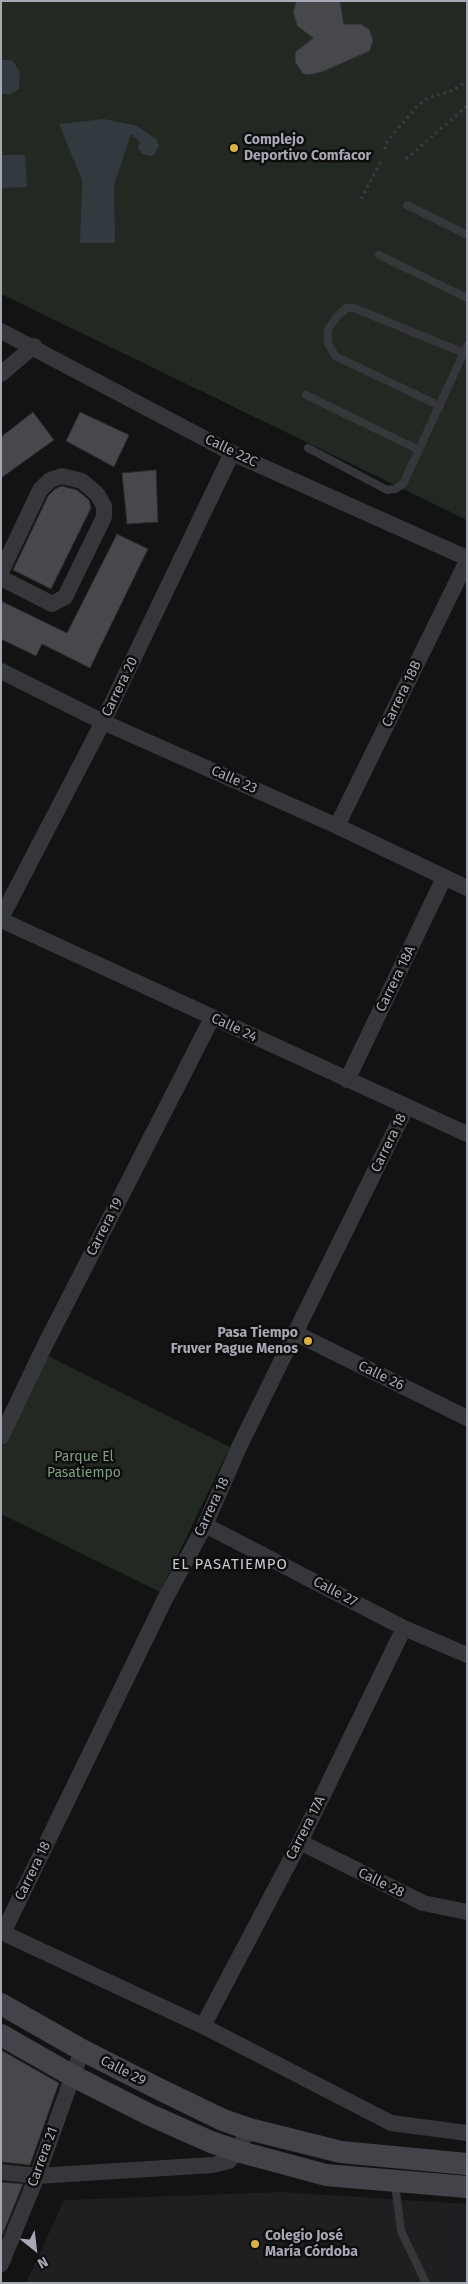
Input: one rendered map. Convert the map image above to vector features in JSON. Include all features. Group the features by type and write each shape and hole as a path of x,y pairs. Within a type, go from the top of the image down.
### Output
{"main road":[{"name":"Calle 29","path":"1,2004 82,2050 223,2120 249,2129 341,2152 467,2164"},
{"name":"Calle 29","path":"1,2035 73,2076 167,2123 237,2151 326,2175 467,2187"}],"street":[{"name":"Calle 22C","path":"1,330 232,453 467,558"},
{"path":"1,374 34,346"},
{"name":"Carrera 20","path":"1,919 103,722 232,453"},
{"path":"1,572 40,490 50,480 62,476 82,481 97,494 104,506 104,517 65,597 52,604 1,578"},
{"name":"Carrera 18B","path":"337,826 467,562"},
{"name":"Calle 23","path":"1,671 103,722 337,826 467,888"},
{"name":"Carrera 18A","path":"347,1080 444,878"},
{"name":"Calle 24","path":"1,919 406,1108 467,1134"},
{"name":"Carrera 19","path":"3,1430 212,1018"},
{"name":"Carrera 18","path":"2,1932 164,1600 205,1525 240,1445 406,1108"},
{"name":"Calle 26","path":"295,1333 467,1418"},
{"name":"Calle 27","path":"205,1525 404,1628 467,1655"},
{"name":"Carrera 17A","path":"203,2026 300,1842 404,1628"},
{"name":"Calle 28","path":"300,1842 424,1904 467,1912"},
{"path":"2,1932 203,2026 391,2123 467,2133"},
{"name":"Carrera 21","path":"1,2264 37,2176 82,2050"},
{"path":"1,2172 37,2176 213,2165 229,2161 249,2129"}],"lane":[{"path":"407,205 467,235"},
{"path":"379,255 467,298"},
{"path":"308,448 387,490 395,489 403,484 440,406 465,349 354,308 347,308 338,315 328,329 328,343 335,356 440,406"},
{"path":"306,395 419,450"},
{"path":"395,2181 401,2231 426,2283"}],"path":[{"path":"385,148 385,144 418,105 428,98 454,90 467,81"},
{"path":"406,159 467,106"},
{"path":"361,199 382,159"}],"shaded area":[{"path":"1,60 12,60 20,72 19,89 10,94 1,94"},
{"path":"104,119 137,126 156,139 159,146 153,156 142,154 138,148 140,142 131,134 114,185 115,243 80,243 82,180 59,124"},
{"path":"1,155 25,155 27,187 1,188"},
{"name":"Colegio José María Córdoba","path":"282,2192 467,2204 467,2283 26,2283 64,2200"}],"green space":[{"name":"Complejo Deportivo Comfacor","path":"1,1 467,1 467,520 1,294"},
{"name":"Parque El Pasatiempo","path":"48,1356 230,1447 160,1592 1,1514 1,1449"}],"building":[{"path":"296,1 340,1 344,24 361,24 370,30 373,40 370,51 322,72 309,75 303,74 295,62 295,52 313,38 297,26 293,12"},
{"path":"33,412 54,440 1,478 1,437"},
{"path":"80,412 129,435 114,467 66,441"},
{"path":"156,470 158,522 127,524 122,473"},
{"path":"62,486 77,490 89,500 91,508 51,589 13,570 48,496 55,489"},
{"path":"117,534 148,549 90,668 42,644 36,656 1,639 1,601 67,633"},
{"path":"1,2050 59,2083 30,2165 1,2162"},
{"path":"1,2182 23,2184 2,2236 1,2236"}],"place":[{"name":"Complejo Deportivo Comfacor","path":"234,148"},
{"name":"Pasa Tiempo Fruver Pague Menos","path":"308,1341"},
{"name":"Colegio José María Córdoba","path":"255,2244"}],"district":[{"name":"EL PASATIEMPO","path":"230,1565"}]}
